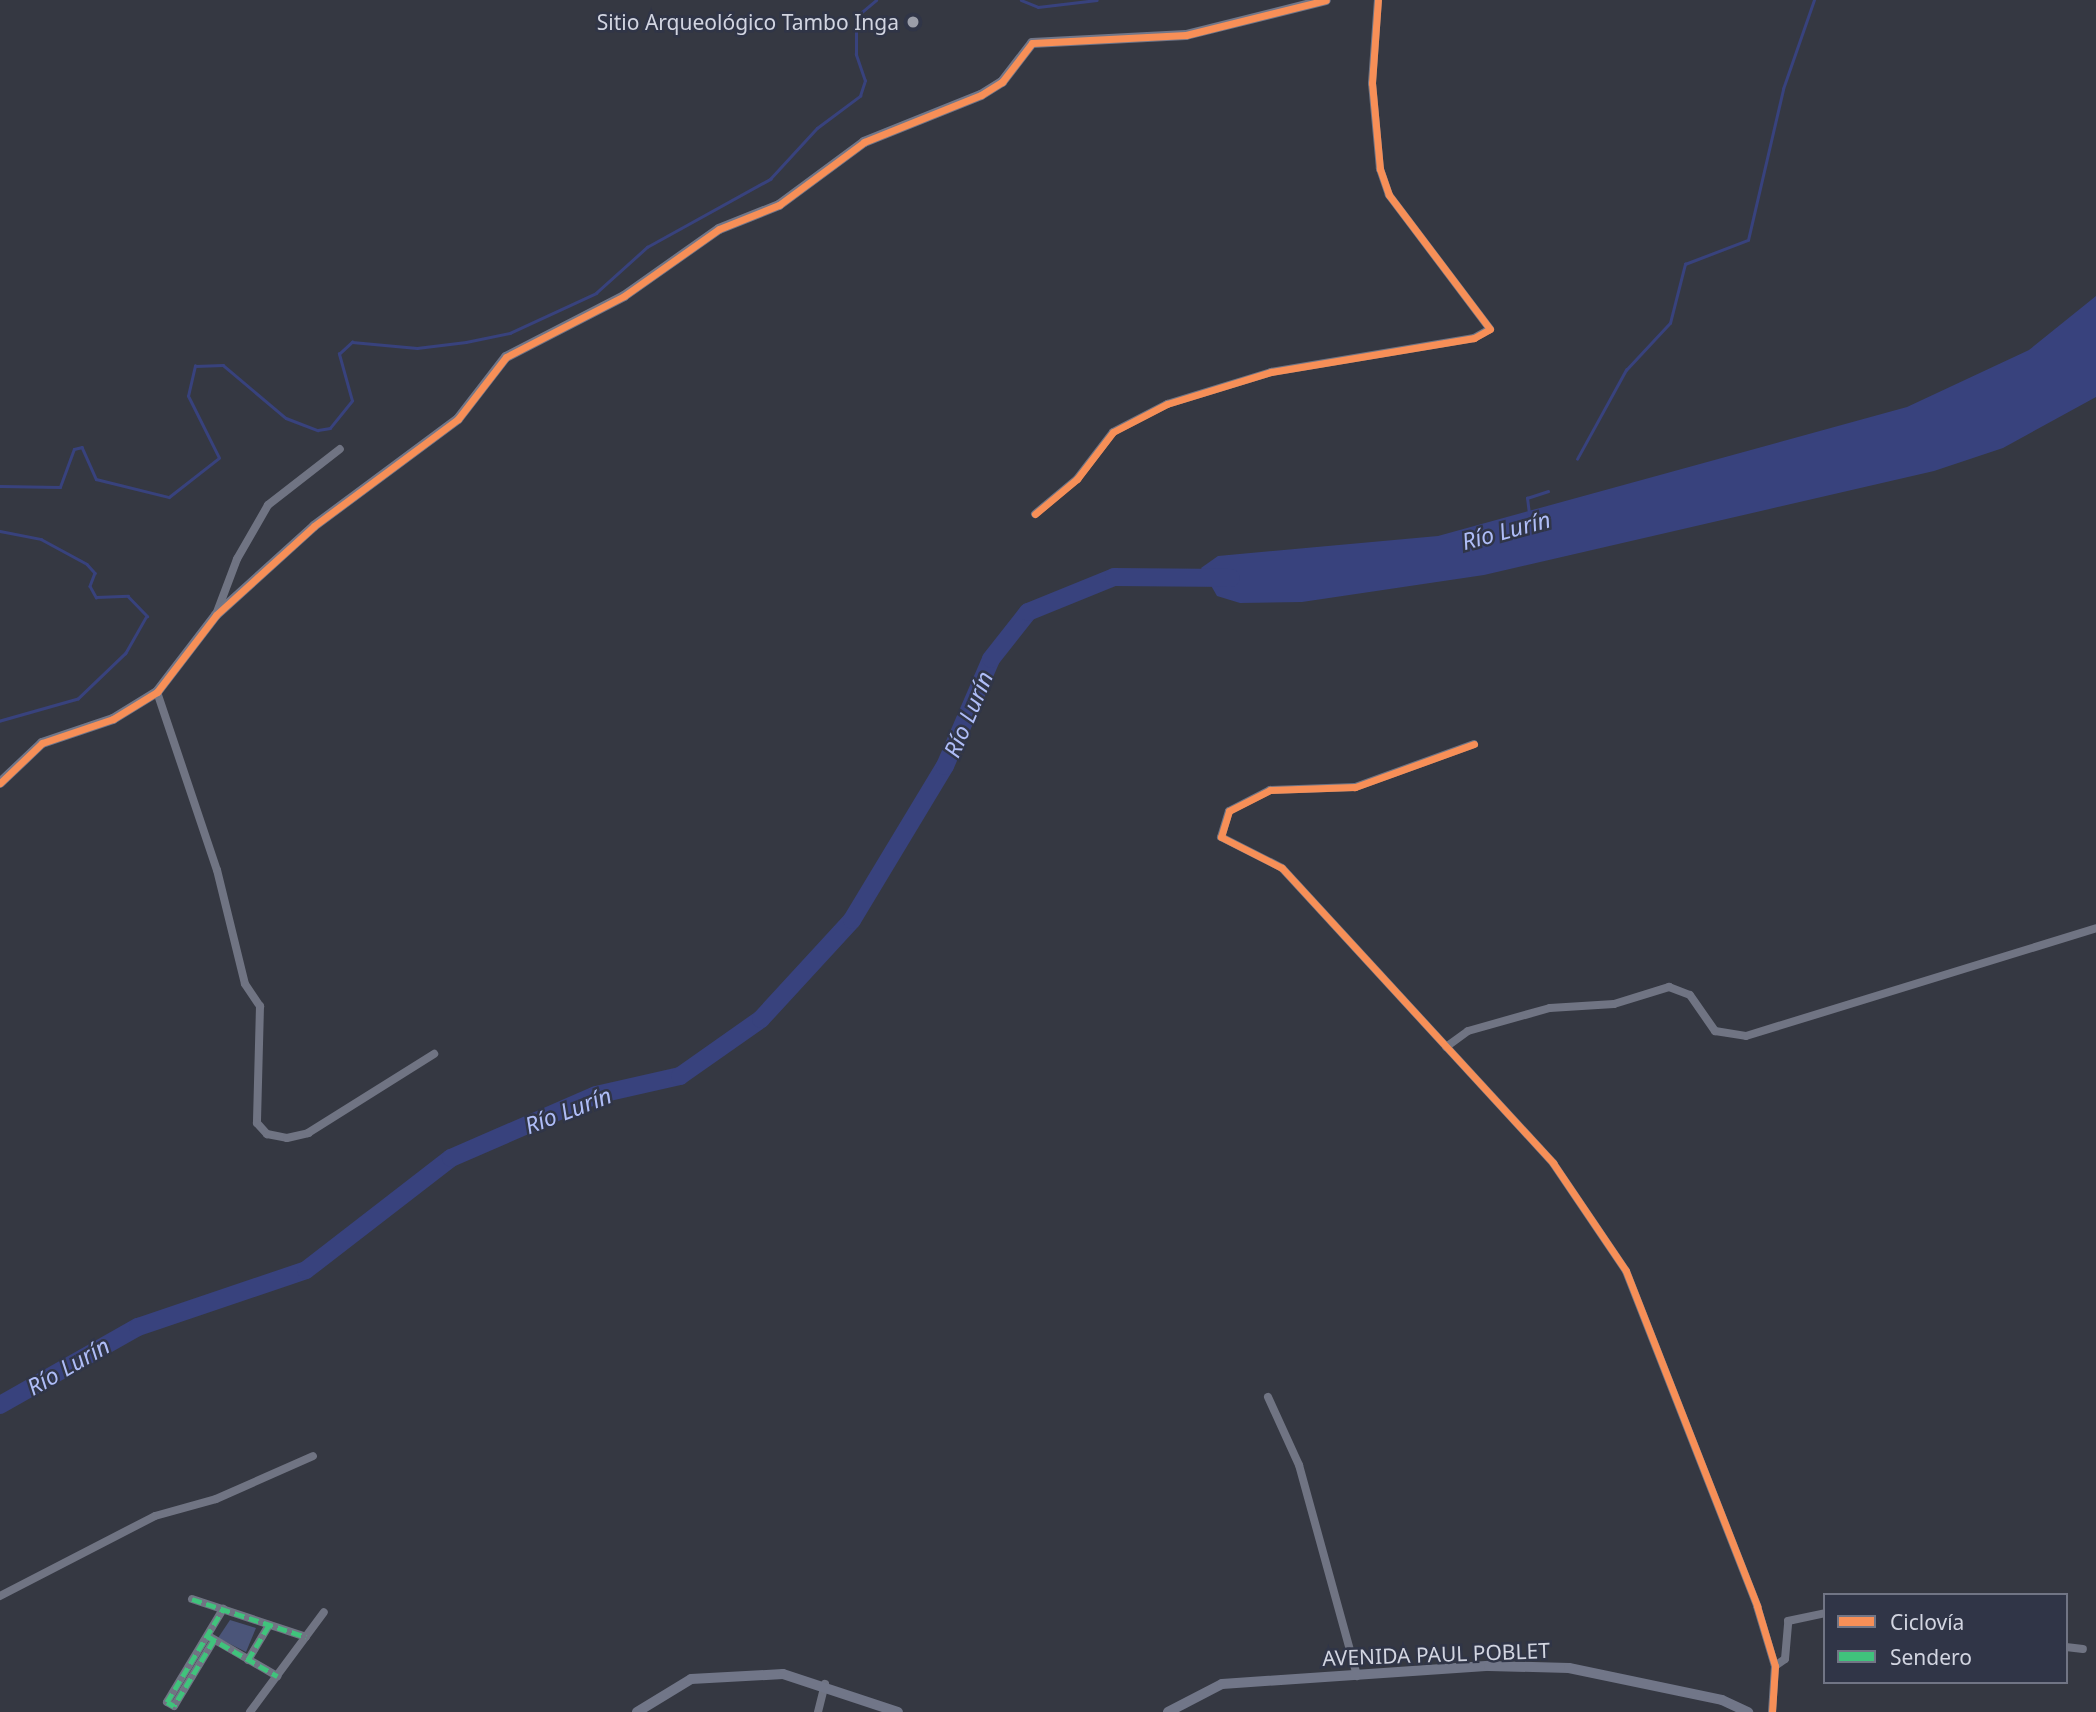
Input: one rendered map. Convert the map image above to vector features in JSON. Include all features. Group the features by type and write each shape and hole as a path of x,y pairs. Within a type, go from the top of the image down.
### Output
{"street":[{"path":"0,783 42,743 113,719 157,692 216,615 314,526 458,419 506,357 624,296 719,229 779,205 864,142 981,95 1002,82 1032,43 1185,35 1326,0"},
{"path":"1035,514 1077,479 1113,432 1167,404 1271,372 1474,338 1490,329 1389,195 1373,128 1378,0"},
{"path":"216,615 237,559 268,505 340,449"},
{"path":"157,692 217,870 245,984 260,1006 257,1122 267,1133 287,1138 309,1133 434,1054"},
{"path":"1474,744 1355,786 1270,790 1229,811 1221,837 1282,868 1553,1163 1626,1271 1684,1408 1775,1667 1772,1712"},
{"path":"1446,1047 1468,1031 1539,1012 1614,1004 1669,987 1690,995 1715,1031 1746,1036 2096,928"},
{"path":"1268,1397 1299,1465 1357,1676"},
{"path":"0,1596 155,1516 216,1499 313,1456"},
{"path":"192,1599 306,1637"},
{"path":"211,1638 167,1702 174,1706 211,1638 223,1609"},
{"path":"250,1712 324,1612"},
{"path":"1775,1667 1785,1659 1788,1621 1823,1613"},
{"path":"248,1660 269,1625"},
{"path":"211,1638 277,1676"},
{"path":"2068,1647 2082,1648"},
{"name":"AVENIDA PAUL POBLET","path":"1168,1712 1222,1684 1569,1668 1721,1700 1748,1712"},
{"path":"637,1712 691,1679 783,1674 825,1684 898,1712"},
{"path":"818,1712 825,1684"}],"shaded area":[{"path":"230,1620 256,1628 246,1652 218,1638"}],"water":[{"path":"2096,296 2096,397 2003,448 1934,471 1484,575 1302,602 1240,603 1217,596 1201,568 1218,556 1438,536 1907,407 2029,350"}],"waterway":[{"path":"0,486 60,487 74,449 82,447 96,479 169,497 219,458 188,396 195,366 223,365 286,418 318,430 330,428 352,401 339,354 352,342 417,348 466,342 510,333 596,293 647,247 770,179 817,128 860,96 865,81 856,55 856,17 876,0"},
{"path":"1021,0 1038,7 1097,0"},
{"path":"1577,459 1626,370 1670,323 1685,264 1748,240 1783,89 1814,0"},
{"path":"1529,514 1527,498 1548,491"},
{"path":"0,531 41,539 87,564 95,573 90,586 96,597 128,596 147,616 126,653 78,699 0,721"},
{"name":"Río Lurín","path":"0,1405 138,1327 306,1270 451,1158 596,1095 680,1076 761,1019 852,920 945,766 991,659 1028,612 1114,577 1231,578"}],"marked path":[{"path":"192,1599 306,1637"},
{"path":"214,1640 174,1706 167,1702 223,1609"},
{"path":"248,1660 269,1625"},
{"path":"207,1636 277,1676"}],"cycle path":[{"path":"0,783 42,743 113,719 157,692 216,615 314,526 458,419 506,357 624,296 719,229 779,205 864,142 981,95 1002,82 1032,43 1186,35 1326,0"},
{"path":"1035,514 1077,479 1113,432 1167,404 1271,372 1474,338 1490,329 1389,195 1380,169 1372,83 1378,0"},
{"path":"1474,744 1355,787 1270,790 1229,811 1221,837 1282,868 1553,1163 1626,1271 1757,1606 1775,1666 1772,1712"}],"place":[{"name":"Sitio Arqueológico Tambo Inga","path":"913,22"}]}
